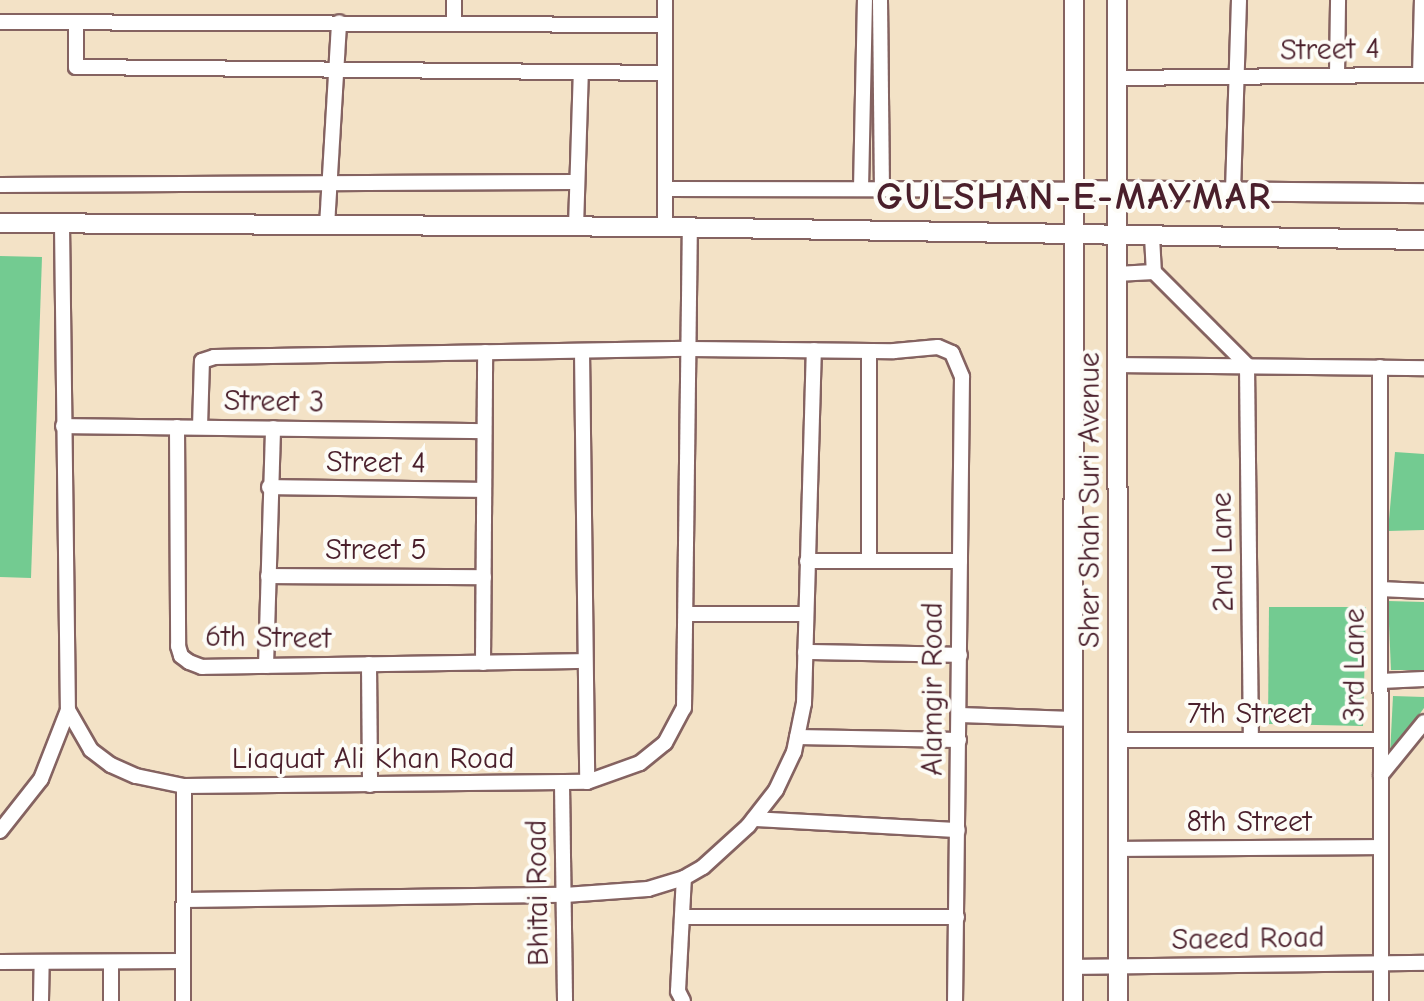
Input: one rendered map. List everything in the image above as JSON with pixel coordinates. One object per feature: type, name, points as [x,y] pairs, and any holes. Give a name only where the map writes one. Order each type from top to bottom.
[{"type":"street","points":[[454,0],[454,22]]},
{"type":"street","points":[[665,0],[665,227]]},
{"type":"street","points":[[861,189],[865,0]]},
{"type":"street","points":[[880,0],[882,189]]},
{"type":"street","name":"Sher Shah Suri Avenue","points":[[1073,1001],[1074,0]]},
{"type":"street","name":"Sher Shah Suri Avenue","points":[[1117,0],[1118,1001]]},
{"type":"street","points":[[1233,191],[1239,0]]},
{"type":"street","points":[[1337,75],[1338,0]]},
{"type":"street","points":[[1422,0],[1422,75]]},
{"type":"street","points":[[0,22],[665,25]]},
{"type":"street","points":[[76,22],[76,67],[665,73]]},
{"type":"street","points":[[327,226],[339,22]]},
{"type":"street","points":[[576,227],[581,72]]},
{"type":"street","name":"Street 4","points":[[1237,78],[1422,75]]},
{"type":"street","points":[[1117,78],[1237,78]]},
{"type":"street","points":[[0,185],[577,182]]},
{"type":"street","points":[[665,189],[1424,193]]},
{"type":"street","points":[[0,223],[665,227],[1424,240]]},
{"type":"street","name":"Liaquat Ali Khan Road","points":[[62,225],[68,710],[91,750],[111,765],[136,776],[184,786],[587,782],[640,763],[665,743],[684,708],[690,229]]},
{"type":"street","points":[[1152,236],[1154,272],[1247,365]]},
{"type":"street","points":[[1116,274],[1154,272]]},
{"type":"street","name":"Alamgir Road","points":[[869,351],[938,347],[952,353],[962,377],[955,1001]]},
{"type":"street","points":[[200,427],[202,361],[214,357],[688,349],[869,351],[869,561]]},
{"type":"street","points":[[184,900],[565,895],[648,889],[684,878],[703,867],[754,819],[776,790],[797,737],[804,703],[814,350]]},
{"type":"street","points":[[582,351],[587,782]]},
{"type":"street","points":[[483,663],[485,352]]},
{"type":"street","points":[[1119,365],[1424,368]]},
{"type":"street","name":"2nd Lane","points":[[1247,365],[1251,740]]},
{"type":"street","name":"3rd Lane","points":[[1380,367],[1381,963]]},
{"type":"street","name":"Street 3","points":[[63,426],[484,431]]},
{"type":"street","name":"6th Street","points":[[177,427],[178,646],[181,656],[202,667],[585,661]]},
{"type":"street","points":[[266,666],[273,428]]},
{"type":"street","name":"Street 4","points":[[269,487],[483,490]]},
{"type":"street","points":[[807,561],[960,561]]},
{"type":"street","name":"Street 5","points":[[268,576],[484,577]]},
{"type":"street","points":[[1380,589],[1424,591]]},
{"type":"street","points":[[687,614],[806,614]]},
{"type":"street","points":[[805,652],[960,655]]},
{"type":"street","points":[[369,664],[370,785]]},
{"type":"street","points":[[1381,681],[1424,679]]},
{"type":"street","points":[[0,831],[41,779],[68,710]]},
{"type":"street","points":[[960,715],[1073,719]]},
{"type":"street","points":[[1381,775],[1424,722]]},
{"type":"street","points":[[797,737],[959,740]]},
{"type":"street","name":"7th Street","points":[[1117,740],[1381,740]]},
{"type":"street","name":"Bhitai Road","points":[[562,784],[565,1001]]},
{"type":"street","points":[[183,1001],[184,786]]},
{"type":"street","points":[[754,819],[958,830]]},
{"type":"street","name":"8th Street","points":[[1117,849],[1381,847]]},
{"type":"street","points":[[683,1001],[678,991],[684,878]]},
{"type":"street","points":[[682,917],[957,917]]},
{"type":"street","points":[[0,962],[182,961]]},
{"type":"street","points":[[41,1001],[42,962]]},
{"type":"street","points":[[111,962],[111,1001]]},
{"type":"street","points":[[1381,963],[1381,1001]]},
{"type":"street","name":"Saeed Road","points":[[1073,967],[1424,963]]},
{"type":"green space","points":[[0,256],[42,257],[31,578],[0,577]]},
{"type":"green space","points":[[1395,452],[1424,454],[1424,530],[1388,531]]},
{"type":"green space","points":[[1388,601],[1424,602],[1424,670],[1391,670]]},
{"type":"green space","points":[[1269,607],[1366,607],[1363,726],[1268,724]]},
{"type":"green space","points":[[1393,696],[1424,697],[1424,708],[1390,755]]},
{"type":"district","name":"GULSHAN-E-MAYMAR","points":[[1074,198]]}]
